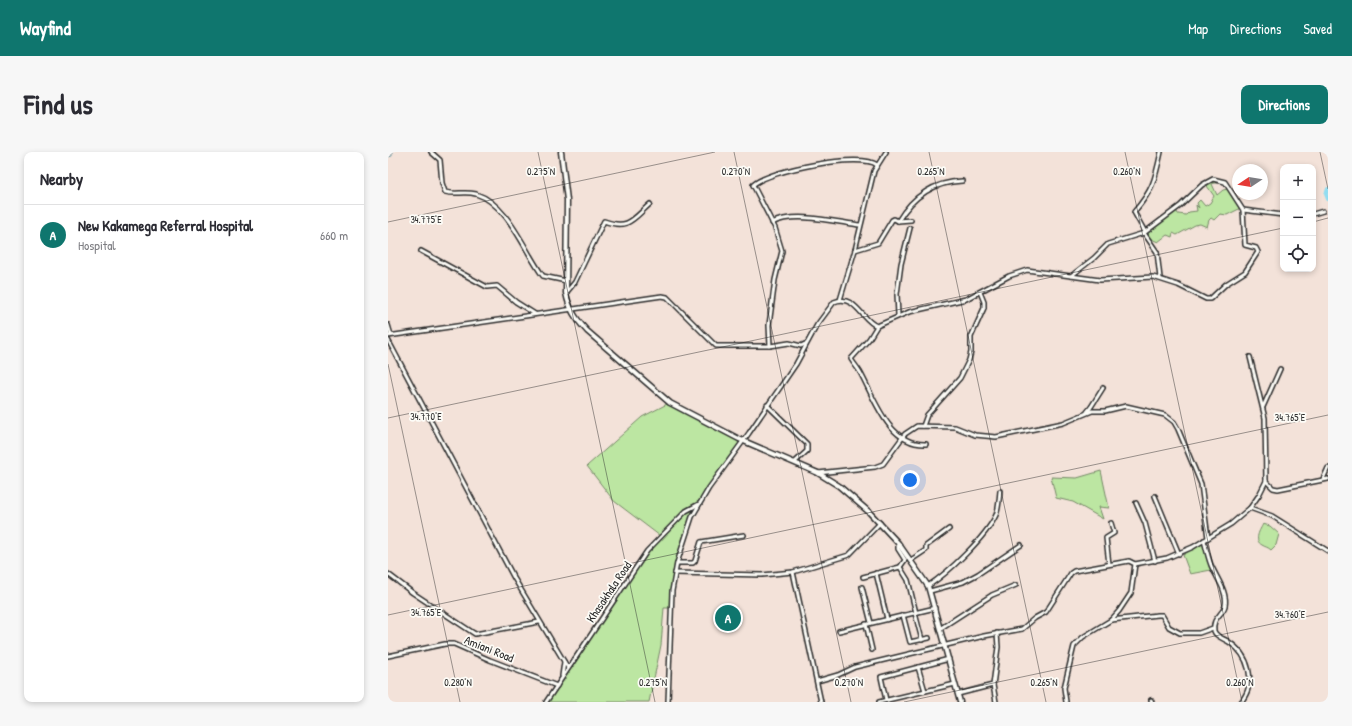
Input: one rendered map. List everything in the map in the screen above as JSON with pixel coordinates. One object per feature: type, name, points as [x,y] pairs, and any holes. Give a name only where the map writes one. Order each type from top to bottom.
[{"type":"main road","points":[[561,152],[568,200],[566,293],[571,310],[587,331],[677,408],[742,440],[818,473],[855,500],[880,523],[911,560],[928,586],[946,646],[960,702]]},
{"type":"street","points":[[431,152],[440,160],[442,183],[445,192],[474,193],[495,205],[504,214],[531,260],[543,276],[566,281]]},
{"type":"street","points":[[840,300],[855,250],[871,178],[877,165],[886,152]]},
{"type":"street","points":[[1160,278],[1157,252],[1134,212],[1149,194],[1161,152]]},
{"type":"street","points":[[770,346],[769,325],[775,280],[782,251],[779,238],[753,185],[759,179],[778,172],[817,162],[853,158],[872,160],[877,165]]},
{"type":"street","points":[[926,444],[915,444],[903,437],[881,414],[859,370],[851,359],[869,340],[877,326],[898,315],[944,302],[966,299],[1009,276],[1027,270],[1100,280],[1160,278],[1197,293],[1206,299],[1210,299],[1226,284],[1245,272],[1258,252],[1256,248],[1245,245],[1243,210],[1225,182],[1213,179],[1202,185],[1180,206],[1145,232],[1111,242],[1071,276]]},
{"type":"street","points":[[898,221],[916,199],[929,188],[942,183],[962,180]]},
{"type":"street","points":[[566,293],[575,282],[604,221],[619,225],[628,223],[650,204]]},
{"type":"street","points":[[1243,210],[1280,215]]},
{"type":"street","points":[[1316,213],[1323,211]]},
{"type":"street","points":[[772,223],[778,220],[796,217],[860,225]]},
{"type":"street","points":[[855,250],[878,244],[894,218],[898,221],[911,220]]},
{"type":"street","points":[[898,315],[897,294],[900,269],[910,228]]},
{"type":"street","points":[[421,251],[487,288],[497,286],[516,302],[535,314]]},
{"type":"street","points":[[923,426],[927,415],[960,378],[969,360],[971,352],[971,337],[984,308],[984,302],[980,292]]},
{"type":"street","points":[[388,325],[390,335],[664,296],[716,346],[770,346],[788,343],[801,346],[806,344]]},
{"type":"street","points":[[668,702],[670,618],[675,573],[686,533],[699,504],[742,440],[749,434],[767,405],[796,364],[825,313],[834,302],[840,300],[856,306],[872,323],[877,326]]},
{"type":"street","points":[[388,340],[514,578],[539,622],[568,668]]},
{"type":"street","points":[[817,681],[838,675],[855,667],[997,633],[1022,629],[1046,612],[1071,573],[1088,567],[1129,561],[1135,564],[1155,561],[1179,554],[1232,524],[1250,508],[1266,481],[1265,418],[1250,357]]},
{"type":"street","points":[[1263,407],[1280,369]]},
{"type":"street","points":[[1085,413],[1091,407],[1103,388]]},
{"type":"street","points":[[767,405],[807,444],[807,450],[795,462]]},
{"type":"street","points":[[818,473],[875,467],[883,464],[903,437],[914,428],[923,426],[956,427],[975,434],[996,437],[1063,423],[1085,413],[1126,406],[1159,413],[1174,422],[1191,456],[1201,484],[1208,538]]},
{"type":"street","points":[[1323,479],[1328,468]]},
{"type":"street","points":[[1266,481],[1273,488],[1278,489],[1328,479]]},
{"type":"street","points":[[928,586],[951,569],[989,527],[996,515],[1000,491]]},
{"type":"street","points":[[1155,496],[1179,554]]},
{"type":"street","points":[[1136,503],[1145,523],[1155,561]]},
{"type":"street","name":"Khasakhala Road","points":[[546,702],[648,551],[686,511],[699,504]]},
{"type":"street","points":[[1250,508],[1272,516],[1283,522],[1328,551]]},
{"type":"street","points":[[675,573],[762,575],[793,572],[849,555],[880,523]]},
{"type":"street","points":[[1109,564],[1106,538],[1114,533],[1111,523]]},
{"type":"street","points":[[911,560],[926,550],[926,546],[948,529]]},
{"type":"street","points":[[677,563],[693,563],[696,561],[701,542],[744,535]]},
{"type":"street","points":[[1204,540],[1212,566],[1222,588],[1225,601],[1225,606],[1217,616],[1213,628],[1215,634],[1236,648],[1248,664],[1249,685],[1241,702]]},
{"type":"street","points":[[864,577],[900,567],[905,560],[898,549],[898,543]]},
{"type":"street","points":[[930,591],[962,582],[978,574],[1021,545]]},
{"type":"street","points":[[1066,702],[1064,688],[1074,646],[1080,640],[1111,620],[1131,593],[1135,564]]},
{"type":"street","points":[[900,567],[908,580],[922,640]]},
{"type":"street","points":[[793,572],[821,702]]},
{"type":"street","points":[[876,573],[887,619]]},
{"type":"street","points":[[388,574],[475,634],[539,622]]},
{"type":"street","points":[[941,628],[992,594],[1016,585]]},
{"type":"street","points":[[862,587],[871,623]]},
{"type":"street","points":[[839,631],[935,608]]},
{"type":"street","points":[[903,615],[908,640],[911,642],[929,638]]},
{"type":"street","points":[[1111,620],[1158,615],[1162,616],[1172,630],[1180,633],[1199,633],[1213,628]]},
{"type":"street","points":[[866,624],[872,650]]},
{"type":"street","points":[[996,702],[993,685],[998,647],[997,633]]},
{"type":"street","name":"Amiani Road","points":[[388,656],[445,644],[454,644],[490,660],[557,686]]},
{"type":"street","points":[[886,700],[881,677],[949,659]]},
{"type":"street","points":[[562,678],[564,662]]},
{"type":"street","points":[[918,667],[925,691]]},
{"type":"street","points":[[879,702],[955,684]]},
{"type":"street","points":[[958,694],[993,685]]},
{"type":"green space","points":[[1215,180],[1222,183],[1212,184],[1217,195],[1223,190],[1228,189],[1232,194],[1232,200],[1238,201],[1239,209],[1227,215],[1220,214],[1214,220],[1211,218],[1207,227],[1200,224],[1195,225],[1177,235],[1173,233],[1172,237],[1167,235],[1158,242],[1149,238],[1148,232],[1176,210],[1178,214],[1186,215],[1189,212],[1197,211],[1196,205],[1199,208],[1197,203],[1200,200],[1205,206],[1210,203],[1214,196],[1207,186],[1210,182]]},
{"type":"green space","points":[[669,403],[742,440],[699,503],[676,565],[670,608],[664,608],[661,645],[649,702],[547,702],[634,570],[660,536],[614,501],[587,466],[642,417]]},
{"type":"green space","points":[[1101,471],[1109,508],[1099,507],[1103,519],[1073,502],[1056,498],[1051,477],[1077,478]]},
{"type":"green space","points":[[1263,524],[1270,526],[1279,534],[1276,545],[1271,550],[1259,543],[1258,540],[1258,535]]},
{"type":"green space","points":[[1203,543],[1211,570],[1190,574],[1183,555]]},
{"type":"waterway","points":[[388,157],[392,156],[392,152]]},
{"type":"waterway","points":[[1328,189],[1326,194],[1328,199]]},
{"type":"place","name":"New Kakamega Referral Hospital","points":[[728,618]]}]
